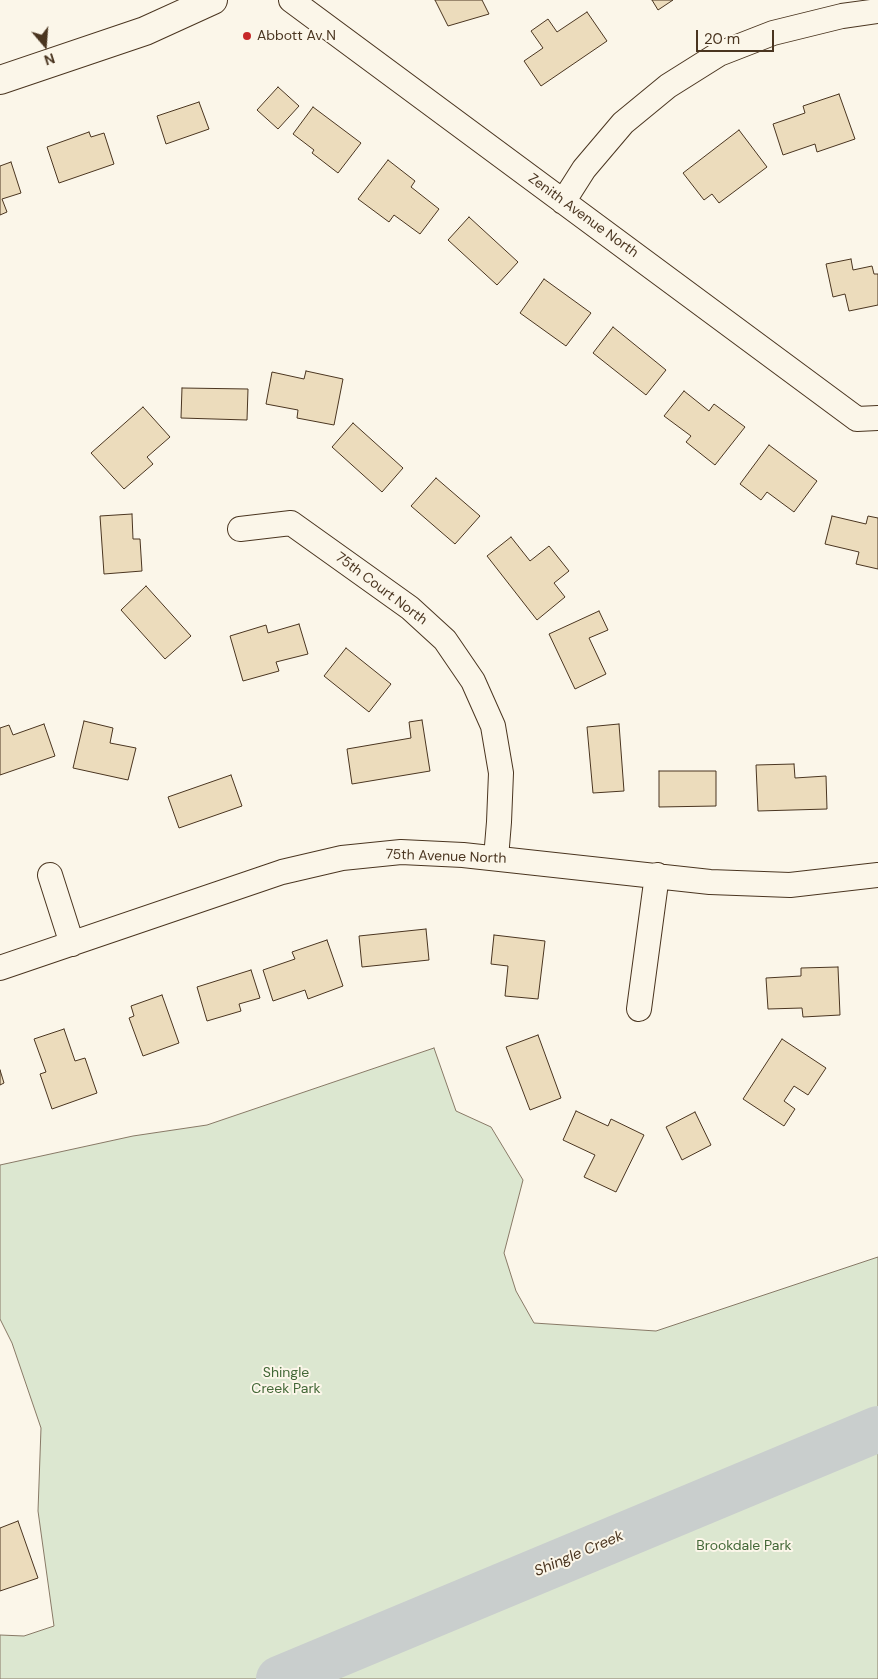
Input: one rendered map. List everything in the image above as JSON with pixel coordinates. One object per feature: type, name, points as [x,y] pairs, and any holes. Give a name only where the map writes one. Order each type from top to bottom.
[{"type":"street","points":[[0,80],[145,31],[213,0]]},
{"type":"street","name":"Zenith Avenue North","points":[[291,0],[857,419],[878,418]]},
{"type":"street","points":[[563,202],[584,169],[623,123],[668,86],[719,54],[773,33],[842,16],[878,11]]},
{"type":"street","name":"75th Court North","points":[[240,529],[291,523],[410,608],[445,640],[473,682],[493,726],[501,773],[496,858]]},
{"type":"street","name":"75th Avenue North","points":[[0,968],[282,872],[342,858],[401,852],[496,858],[710,882],[790,885],[878,875]]},
{"type":"street","points":[[50,874],[72,944]]},
{"type":"street","points":[[639,1009],[657,875]]},
{"type":"green space","name":"Shingle Creek Park","points":[[434,1048],[456,1111],[491,1127],[523,1180],[504,1253],[516,1291],[534,1323],[656,1331],[878,1257],[878,1679],[0,1679],[0,1635],[24,1636],[54,1626],[38,1511],[41,1428],[12,1343],[0,1319],[0,1165],[133,1136],[207,1125]]},
{"type":"building","points":[[435,0],[482,0],[489,14],[448,26]]},
{"type":"building","points":[[652,0],[673,0],[658,10]]},
{"type":"building","points":[[587,12],[607,41],[541,86],[524,61],[543,48],[531,31],[548,19],[557,32]]},
{"type":"building","points":[[278,87],[299,106],[278,129],[257,110]]},
{"type":"building","points":[[839,94],[855,139],[817,152],[815,144],[783,155],[773,124],[805,113],[803,106]]},
{"type":"building","points":[[199,102],[209,129],[166,144],[157,116]]},
{"type":"building","points":[[313,107],[361,143],[338,173],[312,153],[314,150],[293,134]]},
{"type":"building","points":[[739,130],[767,167],[719,203],[712,194],[704,200],[683,173]]},
{"type":"building","points":[[89,132],[91,137],[104,133],[114,164],[59,183],[47,147]]},
{"type":"building","points":[[388,160],[415,181],[411,187],[439,209],[420,234],[394,215],[389,222],[358,199]]},
{"type":"building","points":[[11,162],[21,193],[2,199],[7,212],[0,215],[0,166]]},
{"type":"building","points":[[469,217],[518,262],[497,285],[448,240]]},
{"type":"building","points":[[851,259],[853,270],[872,266],[874,274],[878,274],[878,305],[849,311],[845,294],[833,297],[826,264]]},
{"type":"building","points":[[544,279],[591,313],[566,346],[520,313]]},
{"type":"building","points":[[613,327],[666,370],[646,395],[593,353]]},
{"type":"building","points":[[306,371],[343,379],[334,425],[297,418],[298,410],[266,404],[272,372],[304,379]]},
{"type":"building","points":[[182,388],[248,389],[247,420],[181,418]]},
{"type":"building","points":[[684,391],[709,411],[714,404],[745,427],[715,465],[686,442],[691,436],[664,416]]},
{"type":"building","points":[[143,407],[170,437],[147,457],[153,464],[124,489],[91,453]]},
{"type":"building","points":[[353,423],[403,468],[382,492],[332,447]]},
{"type":"building","points":[[769,445],[817,481],[794,512],[767,492],[761,500],[740,484]]},
{"type":"building","points":[[436,478],[480,516],[455,544],[411,506]]},
{"type":"building","points":[[132,514],[133,539],[140,539],[142,571],[104,574],[100,516]]},
{"type":"building","points":[[832,516],[866,524],[868,516],[878,518],[878,569],[856,564],[859,552],[825,544]]},
{"type":"building","points":[[511,537],[530,561],[549,546],[569,571],[554,583],[565,597],[537,620],[487,556]]},
{"type":"building","points":[[146,586],[191,636],[165,659],[121,610]]},
{"type":"building","points":[[599,611],[608,630],[589,638],[606,674],[575,689],[549,634]]},
{"type":"building","points":[[299,624],[308,654],[276,662],[279,671],[243,681],[230,636],[266,625],[268,633]]},
{"type":"building","points":[[346,648],[391,684],[369,712],[324,676]]},
{"type":"building","points":[[422,720],[430,771],[352,784],[347,749],[411,738],[409,722]]},
{"type":"building","points":[[84,721],[113,728],[110,743],[136,748],[128,780],[73,768]]},
{"type":"building","points":[[44,724],[55,756],[0,775],[0,728],[9,725],[13,735]]},
{"type":"building","points":[[619,724],[624,791],[593,793],[587,727]]},
{"type":"building","points":[[794,764],[795,778],[826,776],[827,809],[758,811],[756,765]]},
{"type":"building","points":[[659,771],[716,771],[716,806],[659,807]]},
{"type":"building","points":[[231,775],[242,806],[179,828],[168,797]]},
{"type":"building","points":[[426,929],[429,960],[362,967],[359,936]]},
{"type":"building","points":[[494,935],[545,941],[538,999],[505,996],[508,966],[491,964]]},
{"type":"building","points":[[327,940],[343,986],[308,999],[305,990],[273,1001],[263,970],[295,959],[292,952]]},
{"type":"building","points":[[838,967],[840,1015],[803,1017],[802,1008],[768,1009],[766,978],[801,976],[801,968]]},
{"type":"building","points":[[251,970],[260,998],[239,1004],[241,1011],[207,1021],[197,987]]},
{"type":"building","points":[[162,995],[179,1043],[143,1056],[129,1018],[134,1016],[131,1006]]},
{"type":"building","points":[[64,1029],[75,1061],[85,1058],[97,1093],[52,1109],[40,1074],[46,1072],[34,1039]]},
{"type":"building","points":[[538,1035],[561,1098],[530,1110],[506,1047]]},
{"type":"building","points":[[782,1039],[826,1068],[808,1095],[794,1086],[784,1101],[795,1109],[784,1126],[743,1099]]},
{"type":"building","points":[[0,1070],[4,1083],[0,1085]]},
{"type":"building","points":[[576,1111],[608,1126],[611,1119],[644,1135],[616,1192],[584,1177],[595,1155],[563,1140]]},
{"type":"building","points":[[695,1112],[711,1145],[682,1160],[666,1127]]},
{"type":"building","points":[[18,1521],[38,1578],[0,1591],[0,1528]]},
{"type":"waterway","name":"Shingle Creek","points":[[279,1679],[878,1429]]},
{"type":"place","name":"Abbott Av N","points":[[247,36]]},
{"type":"park label","name":"Brookdale Park","points":[[744,1546]]}]
